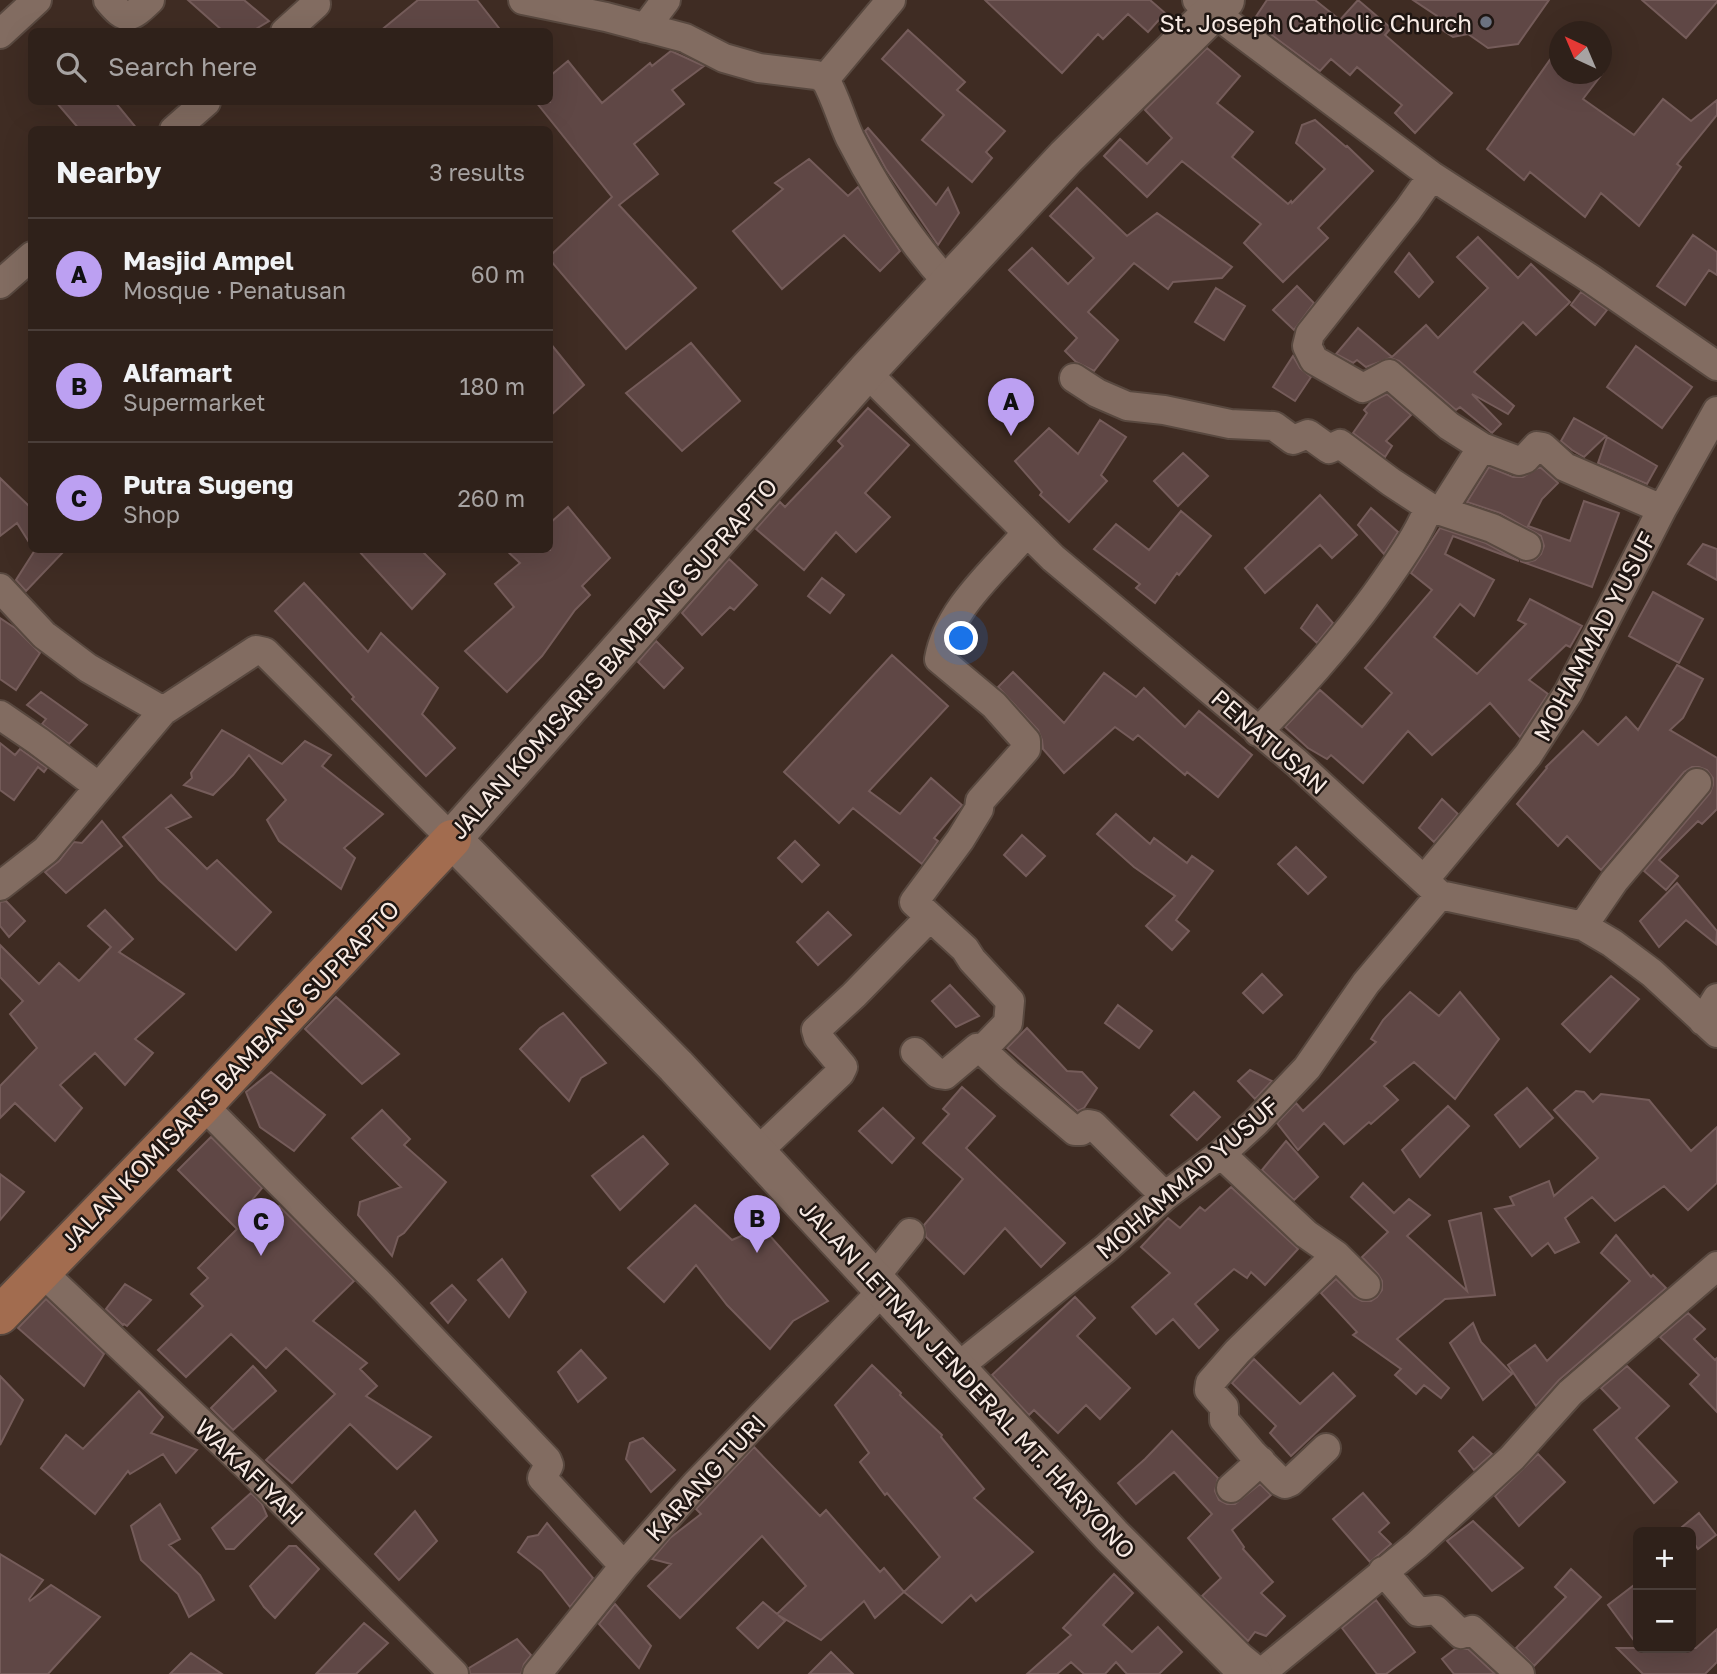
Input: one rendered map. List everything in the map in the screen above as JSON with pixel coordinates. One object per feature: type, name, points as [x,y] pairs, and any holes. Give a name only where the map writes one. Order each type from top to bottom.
[{"type":"main road","name":"JALAN KOMISARIS BAMBANG SUPRAPTO","points":[[0,1315],[203,1105],[452,839],[866,372],[1212,4]]},
{"type":"main road","name":"JALAN LETNAN JENDERAL MT. HARYONO","points":[[452,839],[676,1066],[1112,1536],[1244,1671]]},
{"type":"street","points":[[108,0],[127,17],[135,14],[150,0]]},
{"type":"street","points":[[523,0],[606,17],[685,38],[724,58],[759,68],[816,75],[825,79],[852,142],[898,220],[922,254],[949,284]]},
{"type":"street","points":[[645,28],[666,0]]},
{"type":"street","points":[[825,79],[891,0]]},
{"type":"street","points":[[0,34],[30,2]]},
{"type":"street","points":[[289,28],[316,4]]},
{"type":"street","points":[[1212,4],[1432,176],[1591,279],[1717,366]]},
{"type":"street","points":[[179,126],[203,105]]},
{"type":"street","points":[[1432,176],[1310,334],[1307,346],[1314,360],[1363,388],[1389,373],[1449,426],[1482,447],[1519,461],[1525,459],[1534,447],[1540,446],[1565,467],[1662,509]]},
{"type":"street","points":[[0,284],[28,260]]},
{"type":"street","name":"PENATUSAN","points":[[866,372],[1054,558],[1297,763],[1432,888]]},
{"type":"street","points":[[1074,378],[1097,393],[1127,406],[1164,410],[1230,424],[1274,426],[1293,440],[1308,434],[1329,449],[1340,444],[1391,482],[1435,508],[1492,528],[1527,546]]},
{"type":"street","name":"MOHAMMAD YUSUF","points":[[958,1367],[1105,1249],[1165,1196],[1221,1154],[1256,1122],[1307,1068],[1562,704],[1662,509],[1717,411]]},
{"type":"street","points":[[1258,732],[1333,650],[1482,447]]},
{"type":"street","points":[[982,1050],[1008,1023],[1010,1001],[965,949],[914,904],[915,897],[960,840],[981,801],[1026,749],[1026,741],[994,705],[940,661],[939,657],[964,605],[1027,532]]},
{"type":"street","points":[[0,588],[44,635],[88,668],[163,711]]},
{"type":"street","points":[[0,886],[46,850],[163,711],[257,650],[261,650],[452,839]]},
{"type":"street","points":[[0,715],[99,787]]},
{"type":"street","points":[[1583,926],[1614,881],[1697,783]]},
{"type":"street","points":[[1432,888],[1583,926],[1612,943],[1712,1017]]},
{"type":"street","points":[[756,1153],[840,1073],[843,1067],[818,1037],[816,1030],[929,918]]},
{"type":"street","points":[[915,1052],[938,1074],[945,1074],[971,1051],[977,1048],[982,1050],[1075,1131],[1081,1131],[1088,1124],[1093,1125],[1165,1196]]},
{"type":"street","points":[[203,1105],[383,1287],[547,1460],[550,1465],[542,1478],[624,1566]]},
{"type":"street","points":[[1221,1154],[1306,1234],[1336,1255],[1366,1285]]},
{"type":"street","name":"KARANG TURI","points":[[537,1674],[624,1566],[878,1284],[910,1233]]},
{"type":"street","points":[[1326,1448],[1307,1468],[1285,1484],[1224,1420],[1224,1407],[1209,1390],[1210,1383],[1237,1352],[1336,1255]]},
{"type":"street","points":[[1244,1671],[1417,1545],[1512,1458],[1570,1393],[1717,1266]]},
{"type":"street","name":"WAKAFIYAH","points":[[42,1272],[251,1471],[454,1674]]},
{"type":"street","points":[[1231,1488],[1261,1461]]},
{"type":"street","points":[[1383,1571],[1418,1612],[1436,1610],[1461,1634],[1472,1630],[1520,1674]]},
{"type":"building","points":[[188,0],[244,0],[269,21],[258,28],[220,28]]},
{"type":"building","points":[[418,0],[477,0],[499,28],[384,28]]},
{"type":"building","points":[[985,0],[1150,0],[1165,13],[1148,32],[1128,14],[1103,39],[1098,34],[1062,73]]},
{"type":"building","points":[[1267,0],[1315,0],[1340,20],[1358,0],[1391,28],[1385,35],[1452,93],[1415,133],[1395,113],[1402,105],[1357,67],[1350,75],[1331,59],[1320,71],[1253,21]]},
{"type":"building","name":"St. Joseph Catholic Church","points":[[1413,0],[1549,0],[1518,44],[1488,48],[1468,34],[1453,37],[1441,29],[1437,16]]},
{"type":"building","points":[[1642,0],[1717,0],[1717,2],[1686,38]]},
{"type":"building","points":[[908,30],[965,82],[957,90],[1005,131],[986,152],[992,158],[972,182],[922,140],[944,115],[882,59]]},
{"type":"building","points":[[1207,48],[1240,76],[1217,103],[1253,132],[1232,157],[1288,204],[1325,169],[1296,143],[1302,125],[1315,120],[1373,171],[1318,228],[1328,238],[1283,282],[1244,243],[1261,224],[1182,161],[1147,197],[1104,156],[1120,139],[1147,164],[1172,138],[1145,110]]},
{"type":"building","points":[[671,51],[704,66],[672,90],[684,104],[634,144],[658,174],[619,205],[696,288],[626,349],[553,264],[553,253],[612,197],[538,105],[553,105],[553,74],[568,61],[602,103],[650,63],[652,66]]},
{"type":"building","points":[[1549,61],[1549,84],[1594,84],[1583,99],[1634,135],[1663,99],[1691,121],[1717,100],[1717,115],[1677,164],[1681,167],[1639,226],[1601,193],[1585,217],[1530,172],[1524,180],[1487,149]]},
{"type":"building","points":[[59,105],[117,105],[135,126],[77,126]]},
{"type":"building","points":[[868,128],[936,205],[948,188],[959,213],[938,245],[886,169],[865,131]]},
{"type":"building","points":[[809,159],[848,196],[858,187],[900,251],[880,271],[844,235],[782,289],[733,231],[783,189],[775,183]]},
{"type":"building","points":[[1077,188],[1127,236],[1157,213],[1232,267],[1222,278],[1173,282],[1168,289],[1134,263],[1088,312],[1118,340],[1094,371],[1076,362],[1065,351],[1077,338],[1009,270],[1032,248],[1068,284],[1094,258],[1050,216]]},
{"type":"building","points":[[1693,235],[1717,252],[1717,275],[1709,270],[1685,305],[1657,286]]},
{"type":"building","points":[[1478,237],[1518,278],[1531,264],[1570,302],[1536,335],[1523,322],[1474,372],[1514,406],[1508,414],[1472,394],[1501,424],[1492,433],[1460,407],[1456,410],[1399,361],[1390,358],[1366,367],[1357,360],[1353,363],[1336,354],[1358,328],[1392,357],[1426,325],[1438,338],[1488,288],[1457,257]]},
{"type":"building","points":[[1409,253],[1433,282],[1419,297],[1395,272]]},
{"type":"building","points":[[1297,286],[1314,303],[1294,330],[1273,310]]},
{"type":"building","points":[[1216,288],[1245,306],[1224,340],[1195,322]]},
{"type":"building","points":[[1581,292],[1607,310],[1595,325],[1571,305]]},
{"type":"building","points":[[691,343],[740,401],[682,451],[626,393]]},
{"type":"building","points":[[1636,346],[1692,387],[1662,428],[1607,387]]},
{"type":"building","points":[[553,347],[584,385],[553,413]]},
{"type":"building","points":[[1293,356],[1300,368],[1311,377],[1295,401],[1273,387]]},
{"type":"building","points":[[1387,394],[1411,415],[1386,441],[1392,446],[1385,457],[1353,433],[1367,413],[1364,410],[1371,402]]},
{"type":"building","points":[[868,408],[909,445],[865,493],[890,517],[856,552],[836,532],[804,570],[756,529],[780,502],[785,507],[843,446],[838,441]]},
{"type":"building","points":[[1574,418],[1606,436],[1584,457],[1561,441]]},
{"type":"building","points":[[1100,420],[1126,437],[1101,475],[1107,481],[1069,522],[1040,495],[1042,492],[1015,461],[1049,428],[1078,454]]},
{"type":"building","points":[[1607,437],[1657,466],[1647,484],[1598,463]]},
{"type":"building","points":[[1183,453],[1208,476],[1178,506],[1154,481]]},
{"type":"building","points":[[1489,467],[1513,477],[1523,477],[1540,467],[1556,481],[1558,483],[1542,499],[1528,526],[1570,541],[1584,501],[1619,513],[1592,587],[1520,561],[1535,560],[1541,554],[1544,546],[1541,536],[1500,513],[1467,502]]},
{"type":"building","points":[[0,478],[28,505],[28,541],[17,523],[0,536]]},
{"type":"building","points":[[1320,495],[1357,535],[1332,558],[1320,545],[1265,593],[1245,568]]},
{"type":"building","points":[[568,507],[610,558],[582,586],[590,595],[575,610],[542,656],[507,692],[465,651],[514,607],[495,584],[520,563],[509,553],[553,553],[553,520]]},
{"type":"building","points":[[1371,508],[1398,532],[1384,554],[1358,525]]},
{"type":"building","points":[[1181,511],[1211,536],[1179,575],[1177,573],[1155,603],[1136,588],[1140,584],[1094,549],[1116,524],[1149,550]]},
{"type":"building","points":[[1440,528],[1486,543],[1519,561],[1453,536],[1445,554],[1494,580],[1474,616],[1460,604],[1434,637],[1477,674],[1526,624],[1518,620],[1530,599],[1582,626],[1570,647],[1566,645],[1529,680],[1548,694],[1520,737],[1490,703],[1432,755],[1408,731],[1363,783],[1331,755],[1327,759],[1308,748],[1285,727],[1320,690],[1362,727],[1392,693],[1365,668],[1432,590],[1411,573]]},
{"type":"building","points":[[1703,544],[1717,549],[1717,580],[1688,564]]},
{"type":"building","points":[[33,553],[62,553],[26,591],[16,580]]},
{"type":"building","points":[[361,553],[424,553],[445,574],[412,609]]},
{"type":"building","points":[[729,559],[757,585],[734,610],[730,607],[702,635],[682,613]]},
{"type":"building","points":[[822,578],[844,595],[830,613],[808,596]]},
{"type":"building","points":[[304,583],[368,652],[381,633],[438,688],[422,714],[455,748],[426,776],[352,699],[354,697],[275,611]]},
{"type":"building","points":[[1653,592],[1703,619],[1679,663],[1629,636]]},
{"type":"building","points":[[1317,605],[1333,623],[1317,643],[1301,628]]},
{"type":"building","points":[[0,618],[15,628],[40,653],[16,690],[0,679]]},
{"type":"building","points":[[656,641],[683,668],[664,688],[638,662]]},
{"type":"building","points":[[892,655],[948,706],[869,791],[900,814],[931,778],[962,805],[934,838],[938,841],[922,864],[853,808],[839,823],[784,772]]},
{"type":"building","points":[[1677,665],[1703,679],[1683,718],[1670,730],[1717,758],[1717,809],[1702,824],[1698,821],[1659,860],[1678,876],[1666,890],[1644,871],[1710,793],[1713,778],[1707,770],[1692,767],[1684,772],[1601,870],[1567,836],[1558,846],[1517,804],[1546,767],[1583,731],[1598,745],[1626,717],[1638,730]]},
{"type":"building","points":[[1013,672],[1064,723],[1104,673],[1136,697],[1144,688],[1185,727],[1199,711],[1252,755],[1218,797],[1187,772],[1185,775],[1138,735],[1133,740],[1115,727],[1064,773],[1043,749],[1038,730],[998,687]]},
{"type":"building","points":[[41,692],[87,725],[69,744],[42,724],[46,719],[27,705]]},
{"type":"building","points":[[222,730],[282,764],[305,741],[331,755],[322,766],[383,814],[344,848],[355,858],[341,889],[279,841],[267,820],[286,800],[249,755],[213,795],[184,785],[192,778],[191,773]]},
{"type":"building","points":[[0,743],[15,755],[20,749],[47,768],[44,772],[38,767],[14,800],[0,790]]},
{"type":"building","points":[[171,795],[191,817],[166,828],[207,869],[217,860],[271,912],[236,950],[159,880],[123,837]]},
{"type":"building","points":[[1442,799],[1458,814],[1434,842],[1419,828]]},
{"type":"building","points":[[1116,814],[1150,844],[1154,838],[1187,863],[1192,856],[1213,871],[1176,920],[1189,931],[1172,950],[1146,926],[1175,896],[1134,867],[1097,834]]},
{"type":"building","points":[[102,821],[122,846],[66,893],[45,872],[59,861],[74,842],[82,843]]},
{"type":"building","points":[[1022,835],[1045,856],[1026,876],[1004,855]]},
{"type":"building","points":[[795,841],[819,865],[802,882],[778,858]]},
{"type":"building","points":[[1296,847],[1326,877],[1308,894],[1278,864]]},
{"type":"building","points":[[1677,883],[1717,931],[1716,944],[1686,920],[1659,947],[1640,921]]},
{"type":"building","points":[[6,901],[25,921],[9,937],[0,926],[0,902]]},
{"type":"building","points":[[105,910],[133,939],[119,952],[184,994],[135,1039],[153,1053],[125,1085],[95,1053],[60,1085],[82,1108],[55,1141],[15,1103],[0,1118],[0,1086],[37,1048],[10,1014],[23,1001],[0,977],[0,945],[39,984],[59,963],[79,981],[111,947],[88,926]]},
{"type":"building","points":[[828,912],[851,935],[818,965],[797,942]]},
{"type":"building","points":[[1262,974],[1282,995],[1263,1013],[1243,993]]},
{"type":"building","points":[[1611,976],[1639,999],[1590,1052],[1562,1024]]},
{"type":"building","points":[[950,985],[979,1016],[956,1027],[932,1001]]},
{"type":"building","points":[[1410,992],[1439,1016],[1460,992],[1499,1039],[1455,1099],[1414,1062],[1384,1086],[1398,1100],[1371,1124],[1369,1122],[1344,1144],[1324,1123],[1298,1150],[1277,1123],[1296,1103],[1303,1111],[1376,1042],[1371,1039],[1383,1020]]},
{"type":"building","points":[[336,997],[399,1054],[362,1084],[305,1029]]},
{"type":"building","points":[[1118,1005],[1152,1031],[1139,1048],[1105,1023]]},
{"type":"building","points":[[563,1013],[606,1063],[581,1078],[569,1101],[520,1049],[540,1028]]},
{"type":"building","points":[[1027,1028],[1067,1071],[1082,1072],[1097,1088],[1084,1108],[1078,1111],[1007,1048]]},
{"type":"building","points":[[1250,1070],[1272,1081],[1255,1099],[1238,1081]]},
{"type":"building","points":[[271,1072],[325,1115],[294,1151],[260,1127],[246,1092]]},
{"type":"building","points":[[962,1087],[995,1116],[966,1148],[1065,1243],[1041,1267],[1005,1228],[964,1274],[926,1237],[924,1225],[963,1179],[923,1143],[949,1114],[943,1109]]},
{"type":"building","points":[[1527,1088],[1553,1118],[1520,1147],[1495,1115]]},
{"type":"building","points":[[1576,1091],[1584,1092],[1593,1102],[1601,1094],[1649,1100],[1691,1151],[1717,1127],[1717,1183],[1688,1210],[1664,1186],[1615,1221],[1592,1197],[1565,1218],[1579,1242],[1555,1253],[1548,1243],[1532,1256],[1495,1209],[1514,1205],[1510,1197],[1549,1181],[1554,1196],[1598,1158],[1554,1110]]},
{"type":"building","points":[[1194,1092],[1220,1117],[1197,1140],[1171,1115]]},
{"type":"building","points":[[1448,1106],[1469,1126],[1420,1177],[1402,1150]]},
{"type":"building","points":[[883,1108],[914,1138],[892,1163],[859,1131]]},
{"type":"building","points":[[382,1110],[410,1139],[404,1145],[446,1182],[398,1237],[392,1256],[358,1215],[360,1202],[401,1187],[352,1138]]},
{"type":"building","points":[[643,1136],[668,1164],[620,1210],[592,1176]]},
{"type":"building","points":[[211,1137],[262,1188],[248,1205],[264,1220],[279,1206],[354,1281],[313,1321],[367,1363],[360,1369],[377,1386],[366,1396],[431,1437],[397,1469],[350,1424],[292,1483],[266,1460],[335,1394],[286,1348],[266,1368],[231,1334],[186,1377],[158,1350],[203,1306],[191,1294],[208,1278],[198,1268],[237,1229],[178,1170]]},
{"type":"building","points":[[1286,1141],[1318,1177],[1294,1200],[1262,1170]]},
{"type":"building","points":[[0,1174],[24,1192],[0,1220]]},
{"type":"building","points":[[1363,1183],[1394,1213],[1409,1199],[1430,1215],[1407,1236],[1467,1291],[1449,1221],[1481,1213],[1495,1295],[1445,1299],[1397,1339],[1449,1388],[1441,1398],[1424,1385],[1416,1394],[1395,1375],[1401,1369],[1353,1335],[1357,1332],[1321,1293],[1336,1279],[1354,1297],[1362,1301],[1371,1301],[1382,1290],[1382,1281],[1378,1274],[1362,1257],[1388,1232],[1351,1197]]},
{"type":"building","points":[[1231,1187],[1298,1249],[1265,1285],[1251,1272],[1247,1278],[1234,1269],[1195,1304],[1218,1330],[1199,1348],[1173,1319],[1156,1334],[1132,1307],[1170,1273],[1141,1247],[1168,1218],[1180,1228],[1200,1207],[1205,1211]]},
{"type":"building","points":[[695,1205],[732,1240],[762,1227],[828,1301],[793,1321],[770,1349],[727,1305],[696,1265],[664,1302],[628,1268]]},
{"type":"building","points":[[1616,1235],[1651,1277],[1653,1275],[1666,1288],[1559,1380],[1536,1406],[1508,1365],[1535,1345],[1547,1361],[1630,1281],[1601,1253]]},
{"type":"building","points":[[502,1259],[526,1292],[509,1317],[478,1280]]},
{"type":"building","points":[[125,1284],[151,1300],[127,1326],[106,1309]]},
{"type":"building","points":[[452,1285],[466,1300],[448,1323],[431,1303]]},
{"type":"building","points":[[1075,1297],[1095,1318],[1077,1336],[1130,1388],[1100,1419],[1086,1405],[1058,1433],[1034,1410],[1029,1415],[992,1375]]},
{"type":"building","points":[[46,1299],[104,1354],[84,1386],[18,1328]]},
{"type":"building","points":[[1688,1313],[1705,1329],[1694,1339],[1715,1360],[1717,1358],[1717,1412],[1690,1384],[1699,1375],[1660,1337]]},
{"type":"building","points":[[1473,1323],[1481,1342],[1512,1374],[1483,1400],[1450,1343]]},
{"type":"building","points":[[581,1350],[606,1378],[578,1402],[558,1372]]},
{"type":"building","points":[[1254,1359],[1300,1404],[1333,1373],[1355,1396],[1291,1456],[1270,1433],[1276,1426],[1232,1383]]},
{"type":"building","points":[[872,1365],[942,1435],[984,1489],[974,1498],[1033,1552],[976,1601],[971,1595],[942,1623],[904,1592],[940,1557],[887,1493],[885,1495],[860,1462],[869,1453],[835,1405]]},
{"type":"building","points":[[253,1366],[276,1391],[233,1430],[211,1408]]},
{"type":"building","points":[[1627,1366],[1669,1406],[1636,1438],[1677,1482],[1654,1503],[1594,1430],[1620,1408],[1601,1388]]},
{"type":"building","points":[[0,1376],[23,1400],[0,1445]]},
{"type":"building","points":[[139,1391],[163,1417],[151,1433],[197,1450],[176,1473],[163,1454],[130,1474],[128,1471],[95,1514],[41,1468],[66,1435],[83,1449]]},
{"type":"building","points":[[1172,1431],[1218,1478],[1215,1491],[1219,1500],[1235,1504],[1260,1484],[1271,1495],[1232,1530],[1243,1549],[1273,1582],[1261,1593],[1285,1616],[1266,1636],[1255,1632],[1248,1641],[1202,1596],[1221,1578],[1188,1538],[1212,1514],[1174,1472],[1136,1504],[1118,1483]]},
{"type":"building","points":[[1473,1437],[1492,1454],[1474,1470],[1459,1451]]},
{"type":"building","points":[[643,1438],[675,1470],[651,1492],[626,1459],[630,1443]]},
{"type":"building","points":[[754,1447],[820,1516],[826,1510],[880,1572],[884,1568],[904,1592],[875,1618],[864,1601],[821,1640],[778,1615],[785,1621],[758,1648],[737,1628],[763,1602],[777,1614],[806,1586],[762,1536],[680,1618],[648,1586],[671,1564],[652,1559],[670,1538],[701,1514],[696,1509]]},
{"type":"building","points":[[1538,1454],[1565,1482],[1519,1526],[1495,1496]]},
{"type":"building","points":[[251,1493],[262,1504],[267,1516],[234,1549],[226,1549],[212,1528]]},
{"type":"building","points":[[1363,1493],[1389,1523],[1379,1532],[1391,1544],[1370,1562],[1333,1519]]},
{"type":"building","points":[[160,1504],[180,1539],[169,1545],[200,1575],[214,1600],[189,1617],[178,1594],[141,1560],[131,1526]]},
{"type":"building","points":[[415,1511],[437,1541],[399,1580],[375,1554]]},
{"type":"building","points":[[1699,1513],[1716,1535],[1698,1549],[1696,1527],[1682,1527]]},
{"type":"building","points":[[1473,1521],[1523,1568],[1492,1591],[1447,1541]]},
{"type":"building","points":[[547,1523],[593,1578],[570,1607],[542,1571],[518,1552],[528,1537],[538,1535]]},
{"type":"building","points":[[289,1546],[296,1546],[319,1569],[275,1618],[250,1586]]},
{"type":"building","points":[[0,1554],[43,1580],[30,1601],[51,1585],[100,1617],[48,1674],[0,1674]]},
{"type":"building","points":[[1571,1569],[1601,1597],[1534,1666],[1516,1648],[1566,1597],[1555,1587]]},
{"type":"building","points":[[1114,1574],[1133,1593],[1103,1625],[1132,1652],[1158,1627],[1182,1652],[1159,1674],[1127,1674],[1116,1662],[1105,1674],[1084,1674],[1071,1662],[1057,1674],[1027,1674],[1071,1635],[1063,1628]]},
{"type":"building","points":[[1633,1586],[1633,1639],[1608,1605]]},
{"type":"building","points":[[1376,1600],[1415,1652],[1386,1674],[1377,1674],[1342,1628]]},
{"type":"building","points":[[615,1604],[651,1646],[639,1668],[599,1624]]},
{"type":"building","points":[[364,1623],[388,1643],[356,1674],[316,1674]]},
{"type":"building","points":[[1717,1629],[1717,1662],[1705,1674],[1643,1674],[1617,1648],[1633,1648],[1633,1653],[1696,1653],[1696,1648]]},
{"type":"building","points":[[517,1639],[531,1655],[521,1674],[470,1674],[469,1668]]},
{"type":"building","points":[[1455,1649],[1468,1649],[1495,1674],[1454,1674],[1442,1659]]},
{"type":"building","points":[[831,1652],[853,1674],[809,1674]]},
{"type":"building","points":[[191,1653],[222,1674],[170,1674]]},
{"type":"place","name":"St. Joseph Catholic Church","points":[[1486,22]]},
{"type":"place","name":"Masjid Ampel","points":[[1011,436]]},
{"type":"place","name":"Alfamart","points":[[757,1253]]},
{"type":"place","name":"Putra Sugeng","points":[[261,1256]]}]
